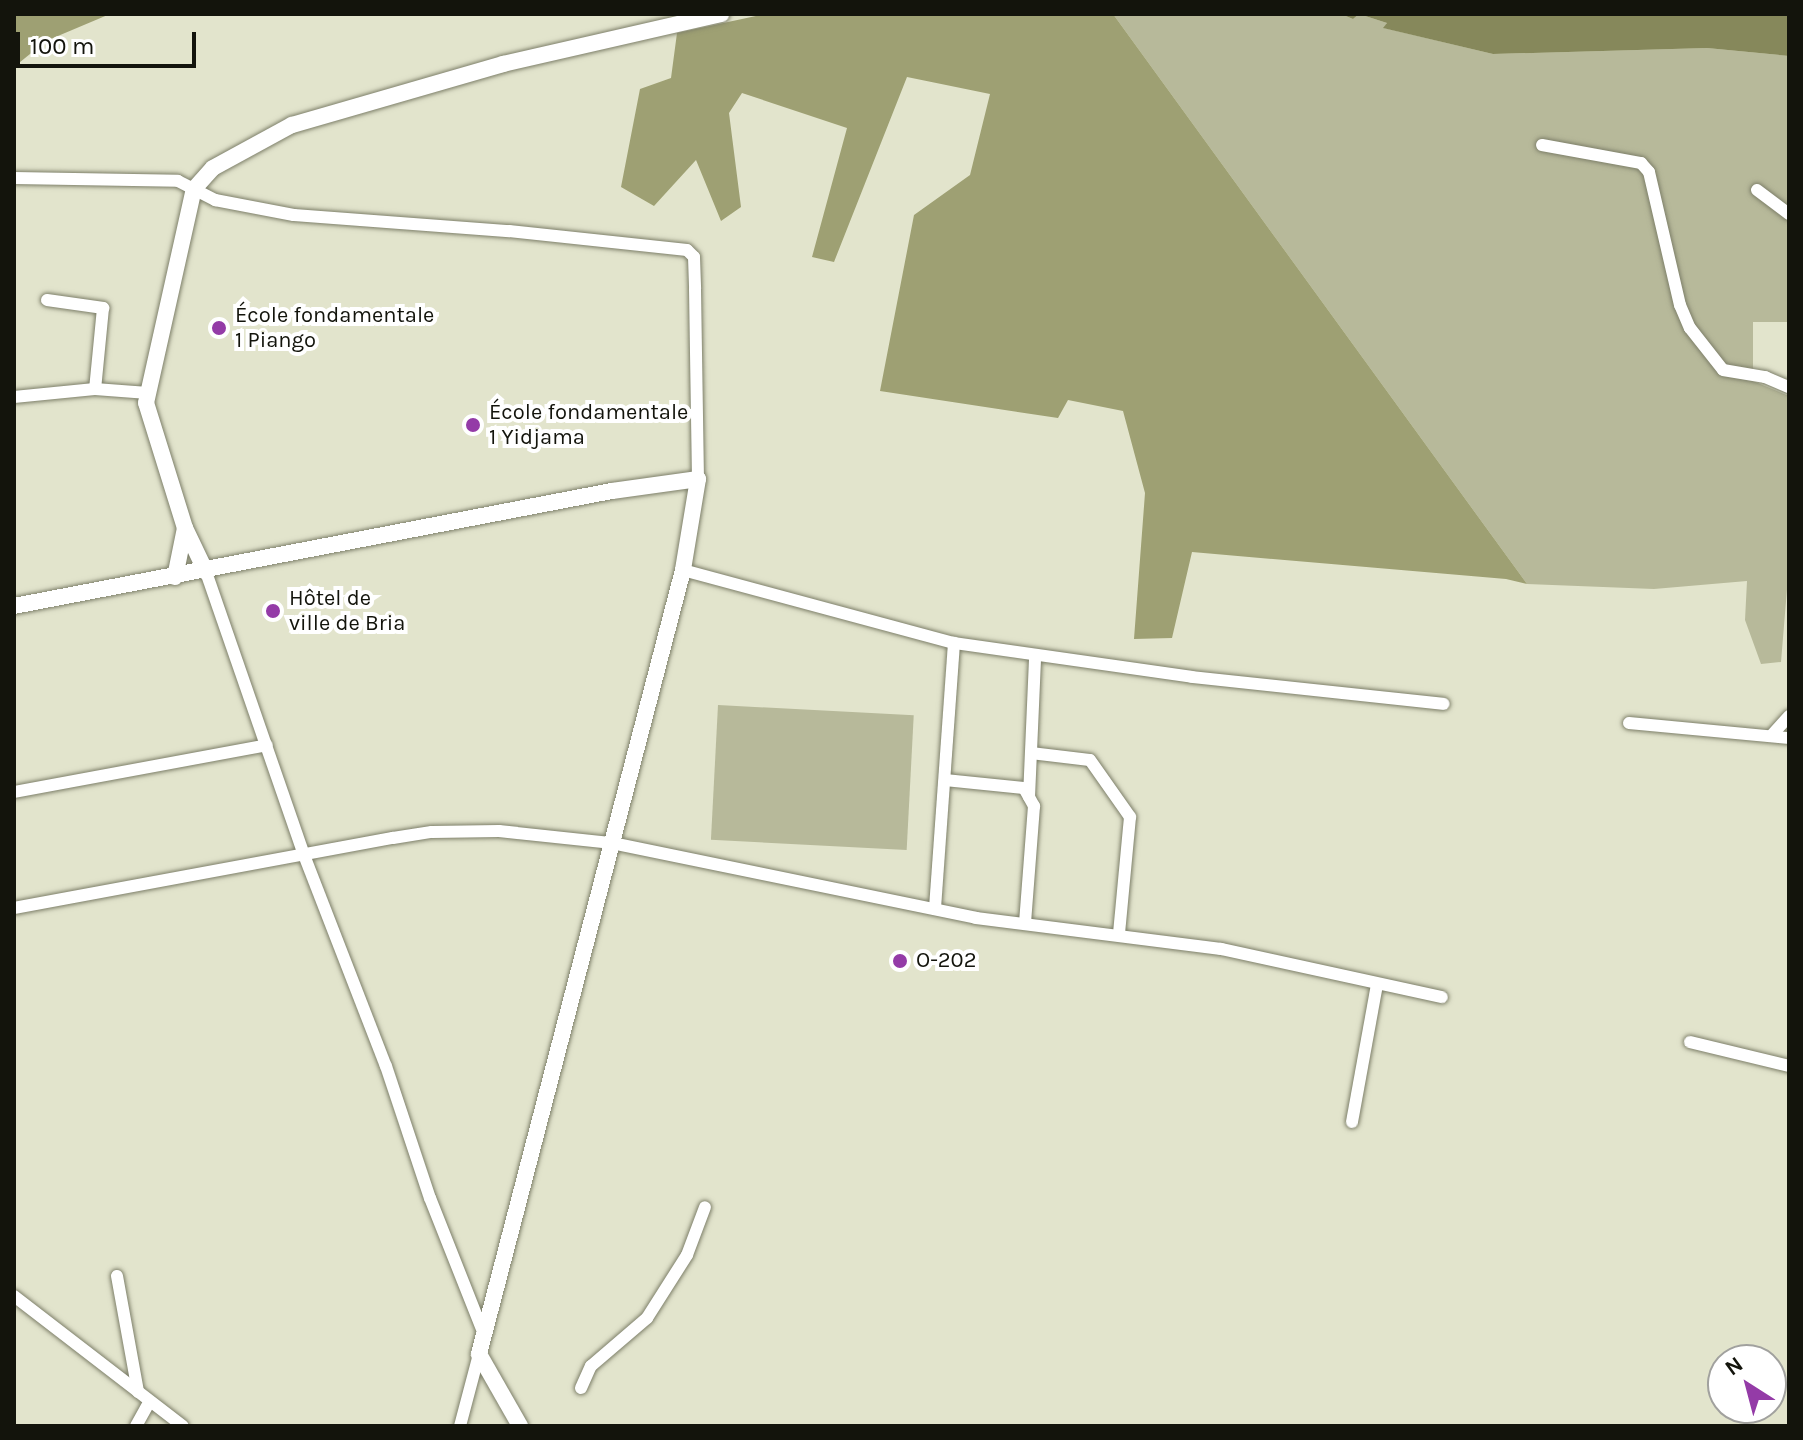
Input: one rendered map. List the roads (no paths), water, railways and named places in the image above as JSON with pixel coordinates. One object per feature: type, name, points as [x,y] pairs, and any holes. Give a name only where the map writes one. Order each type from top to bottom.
[{"type":"main road","points":[[206,572],[185,528],[148,409],[148,393],[194,189],[224,159],[292,125],[503,64],[721,14]]},
{"type":"main road","points":[[14,606],[206,572],[612,491],[698,479],[683,570],[483,1332],[479,1354],[520,1426]]},
{"type":"main road","points":[[175,577],[185,528]]},
{"type":"street","points":[[1542,145],[1641,163],[1649,172],[1680,305],[1690,328],[1723,370],[1765,377],[1789,387]]},
{"type":"street","points":[[14,178],[178,181],[215,200],[294,215],[509,231],[691,252],[698,348],[698,479]]},
{"type":"street","points":[[1757,190],[1789,214]]},
{"type":"street","points":[[47,300],[103,308],[95,389]]},
{"type":"street","points":[[14,397],[95,389],[148,393]]},
{"type":"street","points":[[683,570],[954,643],[1035,657],[1444,704]]},
{"type":"street","points":[[206,572],[304,855],[386,1066],[430,1198],[483,1332]]},
{"type":"street","points":[[935,908],[954,643]]},
{"type":"street","points":[[1029,797],[1035,657]]},
{"type":"street","points":[[1771,736],[1789,716]]},
{"type":"street","points":[[1629,723],[1789,738]]},
{"type":"street","points":[[14,792],[267,745]]},
{"type":"street","points":[[1031,753],[1090,760],[1130,817],[1119,934]]},
{"type":"street","points":[[945,780],[1024,788],[1034,806],[1025,923]]},
{"type":"street","points":[[14,908],[406,836],[472,830],[612,843],[976,918],[1221,949],[1442,997]]},
{"type":"street","points":[[1352,1122],[1377,984]]},
{"type":"street","points":[[1690,1042],[1789,1066]]},
{"type":"street","points":[[581,1388],[591,1366],[647,1318],[687,1255],[705,1207]]},
{"type":"street","points":[[117,1276],[130,1331],[138,1392]]},
{"type":"street","points":[[14,1296],[149,1403],[183,1426]]},
{"type":"street","points":[[460,1426],[479,1354]]},
{"type":"street","points":[[136,1426],[149,1403]]},
{"type":"place","name":"École fondamentale 1 Piango","points":[[219,328]]},
{"type":"place","name":"École fondamentale 1 Yidjama","points":[[473,425]]},
{"type":"place","name":"Hôtel de ville de Bria","points":[[273,611]]},
{"type":"place","name":"O-202","points":[[900,961]]}]
